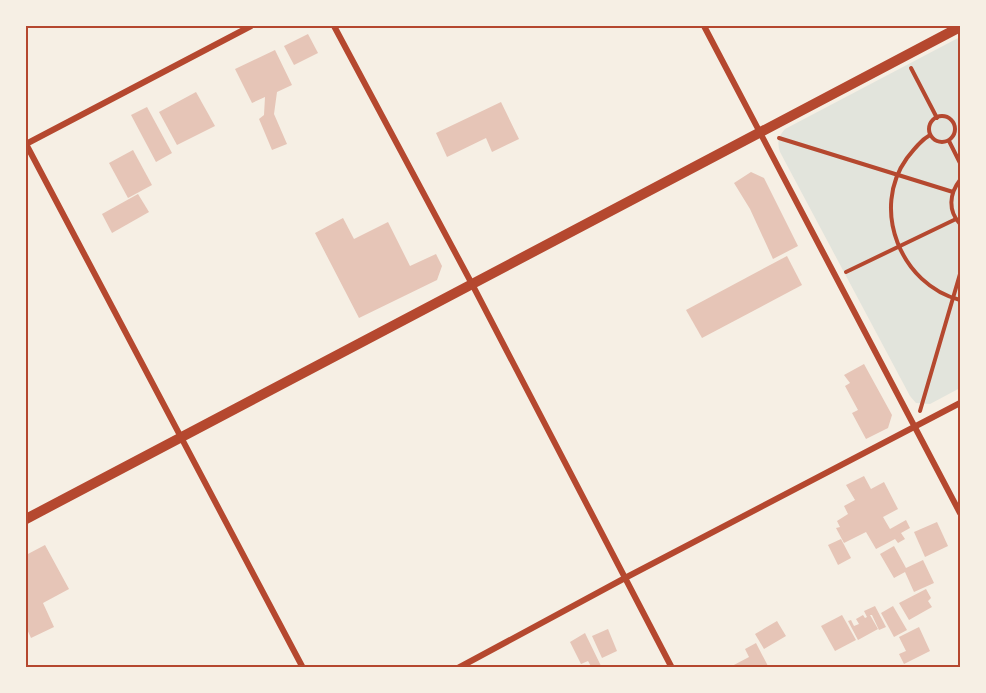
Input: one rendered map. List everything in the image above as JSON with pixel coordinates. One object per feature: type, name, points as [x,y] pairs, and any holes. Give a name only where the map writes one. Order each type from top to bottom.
[{"type":"street","points":[[251,26],[26,144],[303,668]]},
{"type":"street","points":[[334,26],[472,284],[672,668]]},
{"type":"street","points":[[704,26],[960,513]]},
{"type":"street","points":[[26,519],[960,27]]},
{"type":"street","points":[[458,668],[960,403]]},
{"type":"path","points":[[905,56],[937,118]]},
{"type":"path","points":[[948,117],[956,121],[955,135],[949,141],[936,141],[930,135],[929,127],[937,118],[948,117]]},
{"type":"path","points":[[760,132],[953,192]]},
{"type":"path","points":[[930,135],[914,148],[897,175],[892,196],[893,230],[898,247],[920,278],[936,290],[960,300]]},
{"type":"path","points":[[949,141],[960,163]]},
{"type":"path","points":[[960,180],[951,201],[952,211],[960,224]]},
{"type":"path","points":[[836,276],[956,219]]},
{"type":"path","points":[[916,427],[960,274]]},
{"type":"shaded area","points":[[960,37],[960,388],[930,404],[916,403],[910,396],[780,152],[778,142],[785,129]]},
{"type":"building","points":[[308,34],[318,53],[294,65],[284,46]]},
{"type":"building","points":[[275,50],[292,85],[277,92],[274,114],[287,144],[272,150],[259,119],[264,115],[265,97],[252,103],[235,69]]},
{"type":"building","points":[[196,92],[215,126],[177,145],[159,112]]},
{"type":"building","points":[[501,102],[519,139],[492,152],[486,138],[447,157],[436,133]]},
{"type":"building","points":[[147,107],[172,153],[156,162],[131,115]]},
{"type":"building","points":[[133,150],[152,185],[128,198],[109,163]]},
{"type":"building","points":[[751,172],[764,178],[798,246],[773,259],[750,209],[734,183]]},
{"type":"building","points":[[138,194],[149,212],[112,233],[102,214]]},
{"type":"building","points":[[343,218],[354,239],[388,222],[410,266],[436,254],[442,266],[437,280],[359,318],[315,233]]},
{"type":"building","points":[[787,256],[802,285],[702,338],[686,310]]},
{"type":"building","points":[[864,364],[892,415],[888,428],[866,439],[852,413],[858,410],[845,386],[850,383],[844,375]]},
{"type":"building","points":[[864,476],[871,489],[884,482],[898,509],[883,517],[890,529],[906,520],[910,528],[901,533],[905,539],[898,543],[895,539],[876,549],[866,532],[844,543],[836,528],[840,527],[837,521],[848,514],[844,506],[855,500],[846,485]]},
{"type":"building","points":[[937,522],[948,546],[925,557],[914,532]]},
{"type":"building","points":[[841,539],[851,558],[838,565],[828,545]]},
{"type":"building","points":[[45,545],[69,589],[43,603],[54,627],[31,638],[26,627],[26,555]]},
{"type":"building","points":[[894,546],[906,568],[923,560],[934,583],[914,592],[905,572],[894,578],[880,554]]},
{"type":"building","points":[[926,589],[931,598],[928,601],[932,607],[909,620],[899,603]]},
{"type":"building","points":[[875,606],[886,627],[879,630],[870,615],[878,629],[858,640],[848,621],[851,620],[854,626],[859,624],[856,619],[863,615],[867,617],[864,611]]},
{"type":"building","points":[[893,606],[907,630],[894,637],[881,613]]},
{"type":"building","points":[[842,615],[856,640],[835,651],[821,626]]},
{"type":"building","points":[[777,621],[786,636],[764,649],[755,634]]},
{"type":"building","points":[[919,627],[930,651],[904,664],[899,654],[906,651],[899,637]]},
{"type":"building","points":[[608,629],[617,651],[602,658],[592,636]]},
{"type":"building","points":[[585,633],[602,668],[592,668],[588,661],[581,664],[570,642]]},
{"type":"building","points":[[756,643],[769,668],[733,668],[732,666],[749,657],[745,649]]}]
